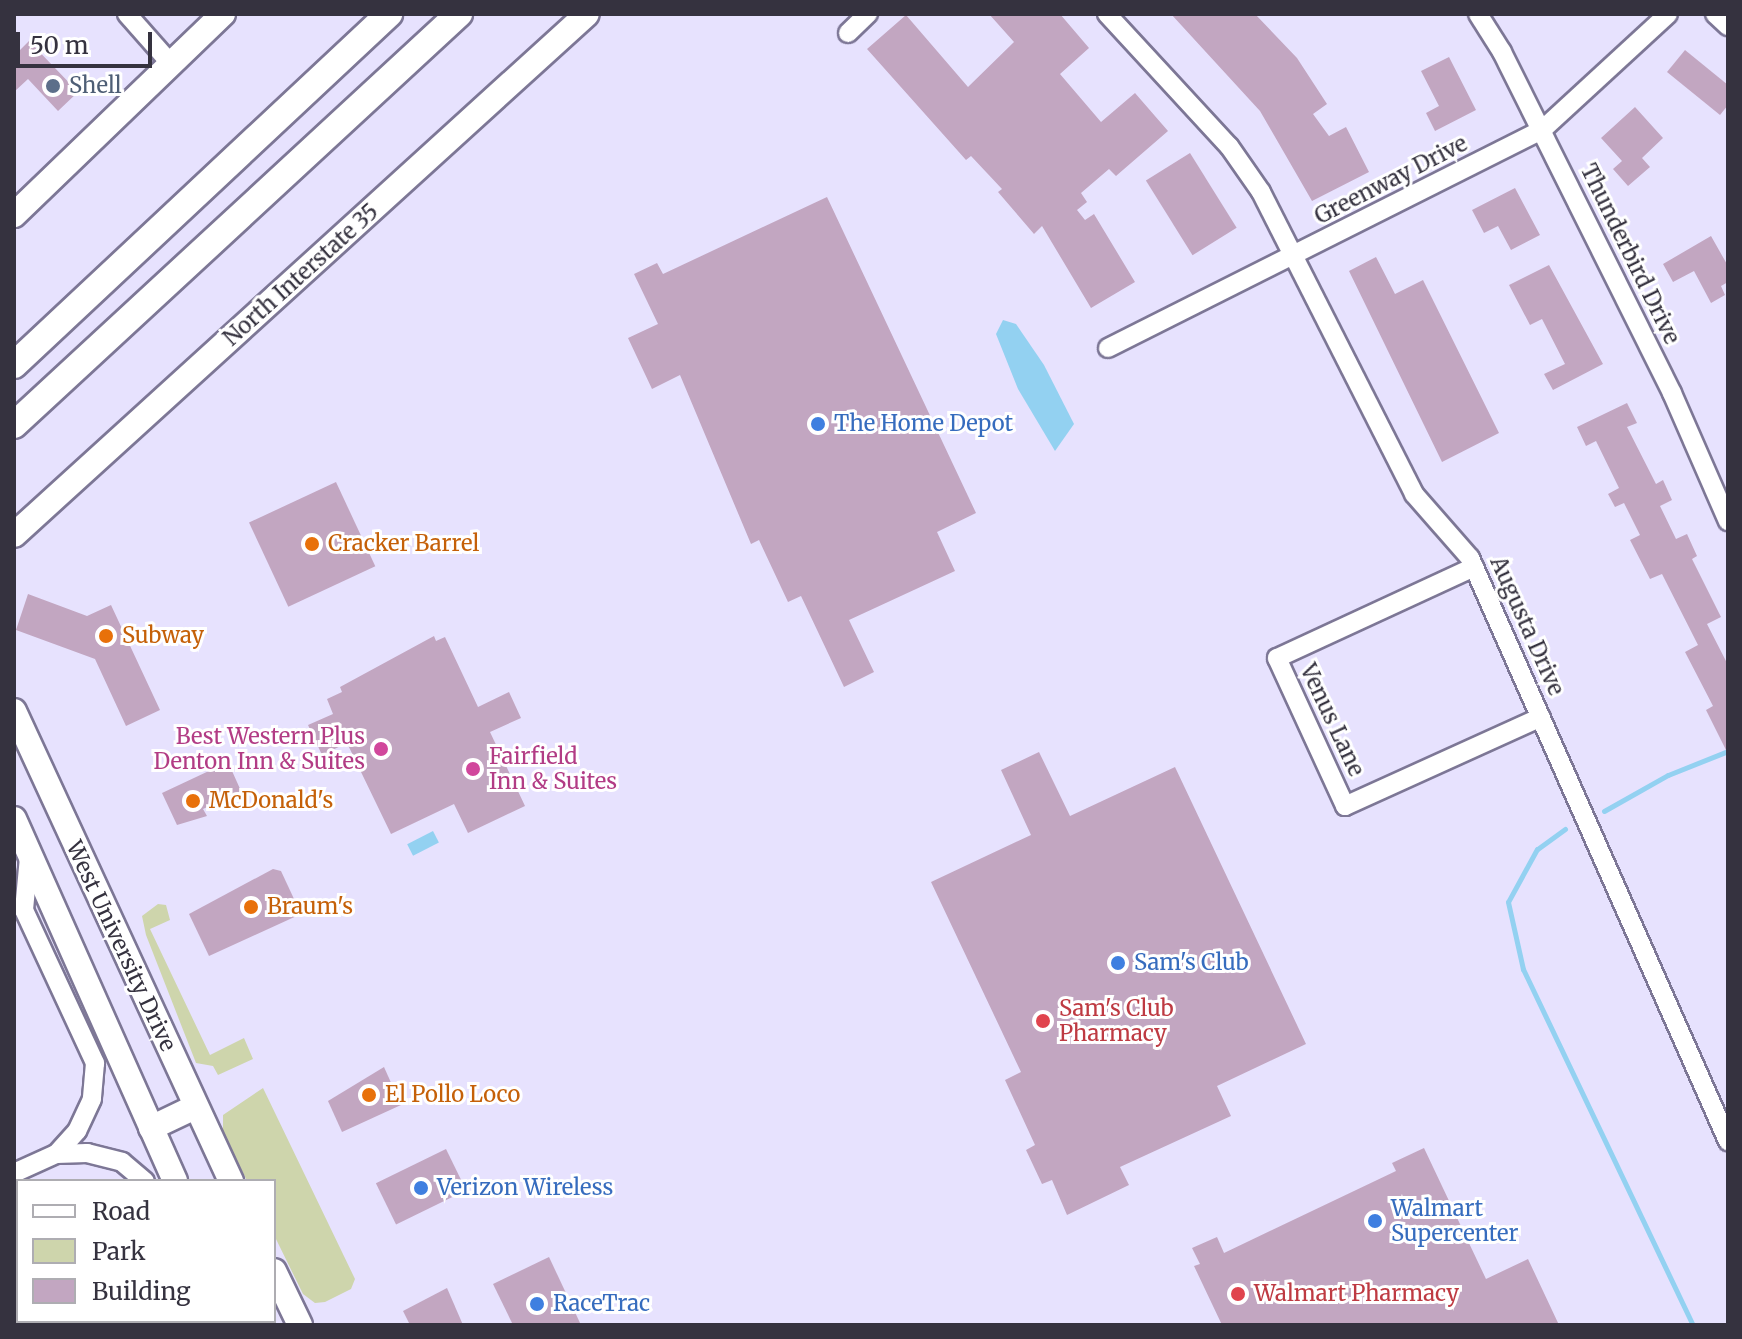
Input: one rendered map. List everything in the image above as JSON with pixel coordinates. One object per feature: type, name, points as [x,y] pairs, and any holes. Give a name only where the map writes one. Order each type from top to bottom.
[{"type":"highway","points":[[14,365],[389,14]]},
{"type":"highway","points":[[14,425],[459,14]]},
{"type":"main road","points":[[14,215],[223,14]]},
{"type":"main road","name":"North Interstate 35","points":[[14,535],[587,14]]},
{"type":"main road","points":[[14,519],[40,510]]},
{"type":"main road","name":"West University Drive","points":[[14,711],[230,1179]]},
{"type":"main road","name":"West University Drive","points":[[14,819],[174,1179]]},
{"type":"main road","points":[[151,1128],[195,1107]]},
{"type":"main road","points":[[276,1275],[300,1325]]},
{"type":"street","points":[[127,14],[172,65]]},
{"type":"street","points":[[848,33],[868,14]]},
{"type":"street","name":"Augusta Drive","points":[[1107,14],[1229,146],[1261,192],[1414,494],[1474,567],[1728,1141]]},
{"type":"street","name":"Thunderbird Drive","points":[[1478,14],[1542,130],[1721,484],[1728,521]]},
{"type":"street","name":"Greenway Drive","points":[[1108,348],[1542,130],[1668,14]]},
{"type":"street","points":[[1715,14],[1728,26]]},
{"type":"street","name":"Venus Lane","points":[[1474,567],[1277,658],[1345,806],[1541,717]]},
{"type":"street","points":[[14,1173],[56,1154],[77,1131],[92,1099],[95,1063],[24,910],[29,854]]},
{"type":"street","points":[[56,1154],[104,1156],[122,1162],[143,1179]]},
{"type":"green space","points":[[158,904],[166,905],[170,920],[150,929],[210,1055],[244,1038],[253,1059],[218,1075],[213,1066],[196,1063],[146,935],[142,916]]},
{"type":"green space","points":[[263,1088],[355,1279],[351,1289],[325,1302],[315,1303],[303,1294],[276,1239],[276,1179],[246,1179],[223,1133],[223,1115]]},
{"type":"water","points":[[1003,320],[1016,324],[1044,365],[1074,424],[1055,451],[1018,389],[996,334]]},
{"type":"water","points":[[433,831],[439,843],[413,856],[407,844]]},
{"type":"building","points":[[989,14],[1060,14],[1089,48],[1060,74],[1101,122],[1135,93],[1168,131],[1116,176],[1109,169],[1081,193],[1087,202],[1077,210],[1085,220],[1094,214],[1135,282],[1091,308],[1042,226],[1034,234],[998,192],[1002,189],[971,156],[966,160],[867,49],[906,15],[968,87],[1014,42]]},
{"type":"building","points":[[1171,14],[1255,14],[1297,58],[1327,104],[1313,114],[1329,136],[1346,127],[1369,172],[1312,201],[1260,111]]},
{"type":"building","points":[[29,41],[78,92],[58,111],[28,79],[14,92],[14,56]]},
{"type":"building","points":[[1685,50],[1728,85],[1728,105],[1720,115],[1667,72]]},
{"type":"building","points":[[1449,57],[1476,110],[1435,131],[1426,113],[1439,106],[1421,71]]},
{"type":"building","points":[[1635,107],[1663,138],[1642,158],[1650,167],[1628,186],[1613,169],[1622,161],[1601,138]]},
{"type":"building","points":[[1190,153],[1237,228],[1193,255],[1146,181]]},
{"type":"building","points":[[1515,188],[1540,235],[1511,250],[1498,226],[1484,233],[1472,210]]},
{"type":"building","name":"The Home Depot","points":[[827,197],[976,513],[937,532],[955,571],[849,620],[874,672],[844,687],[801,596],[788,602],[759,540],[751,544],[680,375],[652,389],[628,338],[658,324],[634,274],[657,263],[663,274]]},
{"type":"building","points":[[1711,236],[1728,266],[1728,282],[1721,286],[1725,295],[1711,303],[1694,271],[1673,282],[1663,264]]},
{"type":"building","points":[[1376,257],[1395,294],[1423,280],[1499,433],[1442,462],[1349,271]]},
{"type":"building","points":[[1549,265],[1603,364],[1553,390],[1544,374],[1565,364],[1542,319],[1530,325],[1509,285]]},
{"type":"building","points":[[1627,403],[1637,423],[1627,427],[1656,484],[1663,480],[1672,500],[1660,506],[1676,539],[1687,534],[1697,556],[1692,559],[1721,617],[1707,624],[1728,665],[1728,754],[1706,710],[1713,706],[1685,652],[1698,645],[1662,574],[1650,579],[1630,540],[1640,535],[1624,503],[1615,507],[1608,494],[1619,488],[1596,441],[1586,446],[1577,427]]},
{"type":"building","name":"Cracker Barrel","points":[[336,482],[375,566],[288,607],[249,523]]},
{"type":"building","points":[[28,594],[87,616],[111,605],[160,710],[126,726],[95,659],[16,630]]},
{"type":"building","points":[[434,636],[436,641],[445,637],[478,707],[509,692],[521,718],[490,732],[525,806],[468,833],[454,804],[391,834],[347,743],[322,755],[308,725],[333,714],[327,699],[342,692],[340,687]]},
{"type":"building","name":"Sam's Club","points":[[1039,752],[1070,816],[1175,767],[1306,1044],[1217,1086],[1231,1116],[1120,1167],[1129,1185],[1067,1215],[1052,1180],[1042,1184],[1026,1150],[1035,1145],[1005,1080],[1021,1072],[931,882],[1031,835],[1001,770]]},
{"type":"building","name":"McDonald's","points":[[228,762],[241,791],[203,809],[207,816],[177,825],[162,793]]},
{"type":"building","name":"Braum's","points":[[273,869],[281,871],[301,914],[209,956],[189,914]]},
{"type":"building","name":"El Pollo Loco","points":[[384,1067],[401,1105],[342,1132],[328,1101]]},
{"type":"building","name":"Walmart Supercenter","points":[[1424,1148],[1486,1279],[1528,1259],[1559,1325],[1222,1325],[1194,1266],[1200,1264],[1192,1248],[1217,1237],[1224,1253],[1396,1171],[1392,1163]]},
{"type":"building","name":"Verizon Wireless","points":[[446,1149],[466,1190],[396,1225],[376,1183]]},
{"type":"building","name":"RaceTrac","points":[[549,1257],[581,1325],[513,1325],[493,1284]]},
{"type":"building","points":[[447,1288],[463,1325],[410,1325],[403,1311]]},
{"type":"waterway","points":[[1604,811],[1668,775],[1728,751]]},
{"type":"waterway","points":[[1565,829],[1537,849],[1508,902],[1523,969],[1693,1325]]},
{"type":"place","name":"Shell","points":[[53,86]]},
{"type":"place","name":"The Home Depot","points":[[818,424]]},
{"type":"place","name":"Cracker Barrel","points":[[312,544]]},
{"type":"place","name":"Subway","points":[[106,636]]},
{"type":"place","name":"Best Western Plus Denton Inn & Suites","points":[[381,749]]},
{"type":"place","name":"Fairfield Inn & Suites","points":[[473,769]]},
{"type":"place","name":"McDonald's","points":[[193,801]]},
{"type":"place","name":"Braum's","points":[[251,907]]},
{"type":"place","name":"Sam's Club","points":[[1118,963]]},
{"type":"place","name":"Sam's Club Pharmacy","points":[[1043,1021]]},
{"type":"place","name":"El Pollo Loco","points":[[369,1095]]},
{"type":"place","name":"Verizon Wireless","points":[[421,1188]]},
{"type":"place","name":"Walmart Supercenter","points":[[1375,1221]]},
{"type":"place","name":"Walmart Pharmacy","points":[[1238,1294]]},
{"type":"place","name":"RaceTrac","points":[[537,1304]]}]
